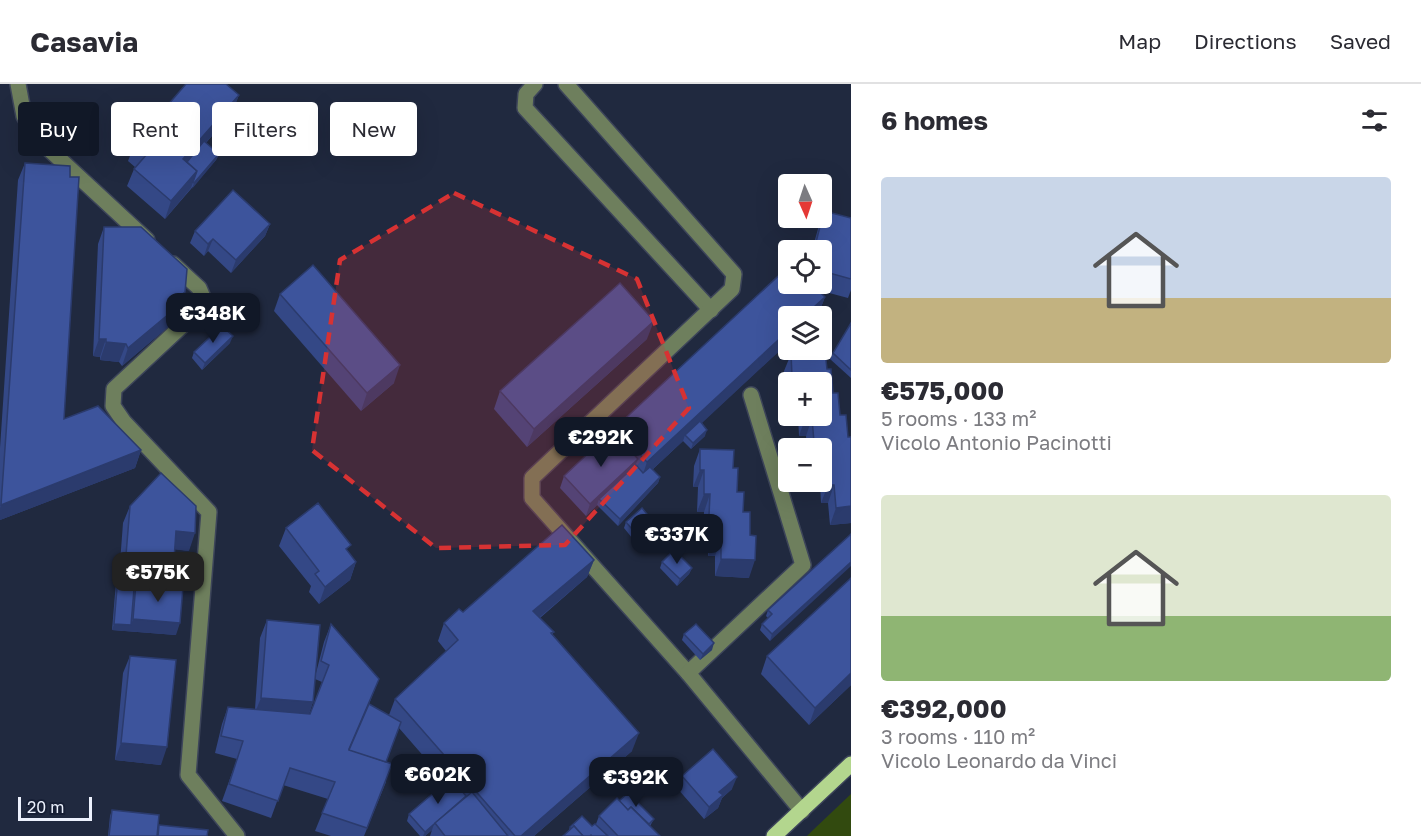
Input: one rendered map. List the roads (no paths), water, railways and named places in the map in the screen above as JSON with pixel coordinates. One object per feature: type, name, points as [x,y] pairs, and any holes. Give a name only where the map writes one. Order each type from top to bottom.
[{"type":"main road","points":[[774,836],[851,764]]},
{"type":"street","points":[[18,84],[24,116],[38,139],[199,288],[204,300],[198,311],[114,389],[113,406],[124,422],[209,512],[188,775],[237,836]]},
{"type":"street","points":[[535,84],[526,94],[525,108],[711,310]]},
{"type":"street","points":[[566,84],[734,274],[732,289],[532,478],[532,498],[688,673],[802,811]]},
{"type":"street","points":[[688,673],[803,565],[751,395]]}]
